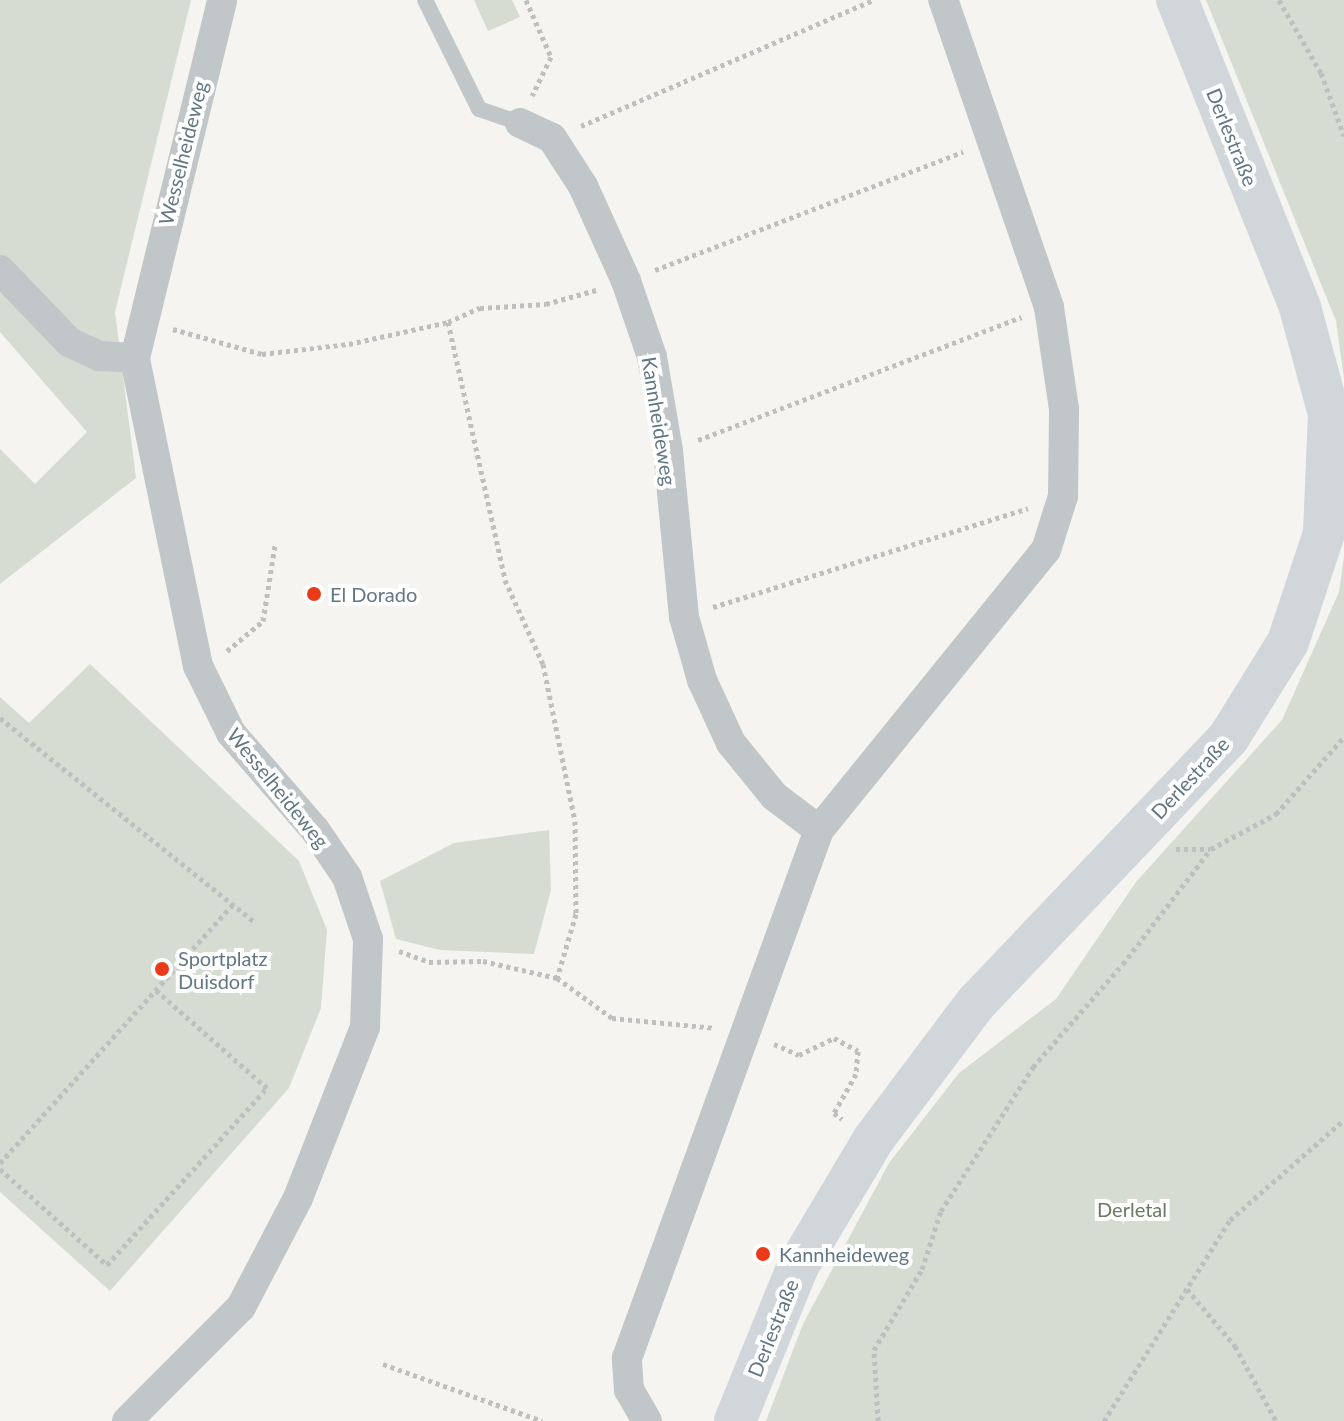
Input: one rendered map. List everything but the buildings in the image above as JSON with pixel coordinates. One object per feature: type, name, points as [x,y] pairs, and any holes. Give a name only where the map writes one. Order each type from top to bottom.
[{"type":"street","name":"Wesselheideweg","points":[[127,1421],[241,1307],[298,1198],[365,1027],[368,939],[347,877],[315,830],[231,733],[198,666],[135,358],[222,0]]},
{"type":"street","points":[[647,1421],[629,1390],[627,1358],[819,830],[1046,550],[1063,496],[1064,409],[1049,307],[943,0]]},
{"type":"street","name":"Derlestraße","points":[[735,1421],[798,1266],[873,1140],[976,1003],[1229,737],[1288,642],[1324,533],[1329,414],[1304,323],[1177,0]]},
{"type":"street","points":[[520,123],[552,138]]},
{"type":"street","name":"Kannheideweg","points":[[552,138],[583,186],[626,281],[652,357],[668,451],[684,617],[702,680],[731,743],[774,796],[819,830]]},
{"type":"street","points":[[0,270],[69,342],[99,356],[135,358]]},
{"type":"lane","points":[[425,0],[479,109],[520,123]]},
{"type":"path","points":[[520,123],[551,57],[526,0]]},
{"type":"path","points":[[552,138],[874,0]]},
{"type":"path","points":[[1279,0],[1321,73],[1344,136]]},
{"type":"path","points":[[142,320],[262,354],[349,344],[448,322],[480,308],[546,304],[626,281],[993,140]]},
{"type":"path","points":[[668,451],[1049,307]]},
{"type":"path","points":[[448,322],[505,580],[543,664],[575,821],[576,914],[557,978]]},
{"type":"path","points":[[684,617],[1063,496]]},
{"type":"path","points":[[229,650],[263,621],[275,545]]},
{"type":"path","points":[[0,718],[256,923]]},
{"type":"path","points":[[878,1421],[874,1350],[922,1269],[941,1211],[1033,1067],[1123,964],[1211,849],[1276,814],[1344,737]]},
{"type":"path","points":[[0,1163],[233,904]]},
{"type":"path","points":[[368,939],[429,962],[483,961],[557,978],[612,1018],[746,1030],[799,1055],[834,1038],[858,1051],[856,1074],[834,1113],[873,1140]]},
{"type":"path","points":[[0,1169],[107,1265],[267,1088],[156,990]]},
{"type":"path","points":[[1104,1421],[1230,1220],[1344,1120]]},
{"type":"path","points":[[1187,1289],[1235,1346],[1276,1421]]},
{"type":"path","points":[[383,1364],[542,1421]]},
{"type":"green space","points":[[0,0],[191,0],[115,312],[136,478],[0,584],[0,449],[35,484],[87,432],[0,332]]},
{"type":"green space","points":[[474,0],[512,0],[520,17],[488,31]]},
{"type":"green space","points":[[1206,0],[1344,0],[1344,379],[1336,321]]},
{"type":"green space","name":"Derletal","points":[[1344,556],[1344,1421],[766,1421],[803,1324],[889,1163],[959,1073],[1056,999],[1136,882],[1282,720],[1339,592]]},
{"type":"green space","name":"Sportplatz Duisdorf","points":[[90,664],[299,861],[327,930],[321,1008],[289,1088],[110,1291],[0,1192],[0,697],[29,723]]},
{"type":"green space","points":[[549,830],[551,890],[534,954],[440,950],[396,939],[380,881],[454,843]]},
{"type":"place","name":"El Dorado","points":[[314,594]]},
{"type":"place","name":"Sportplatz Duisdorf","points":[[162,969]]},
{"type":"place","name":"Kannheideweg","points":[[763,1254]]}]
